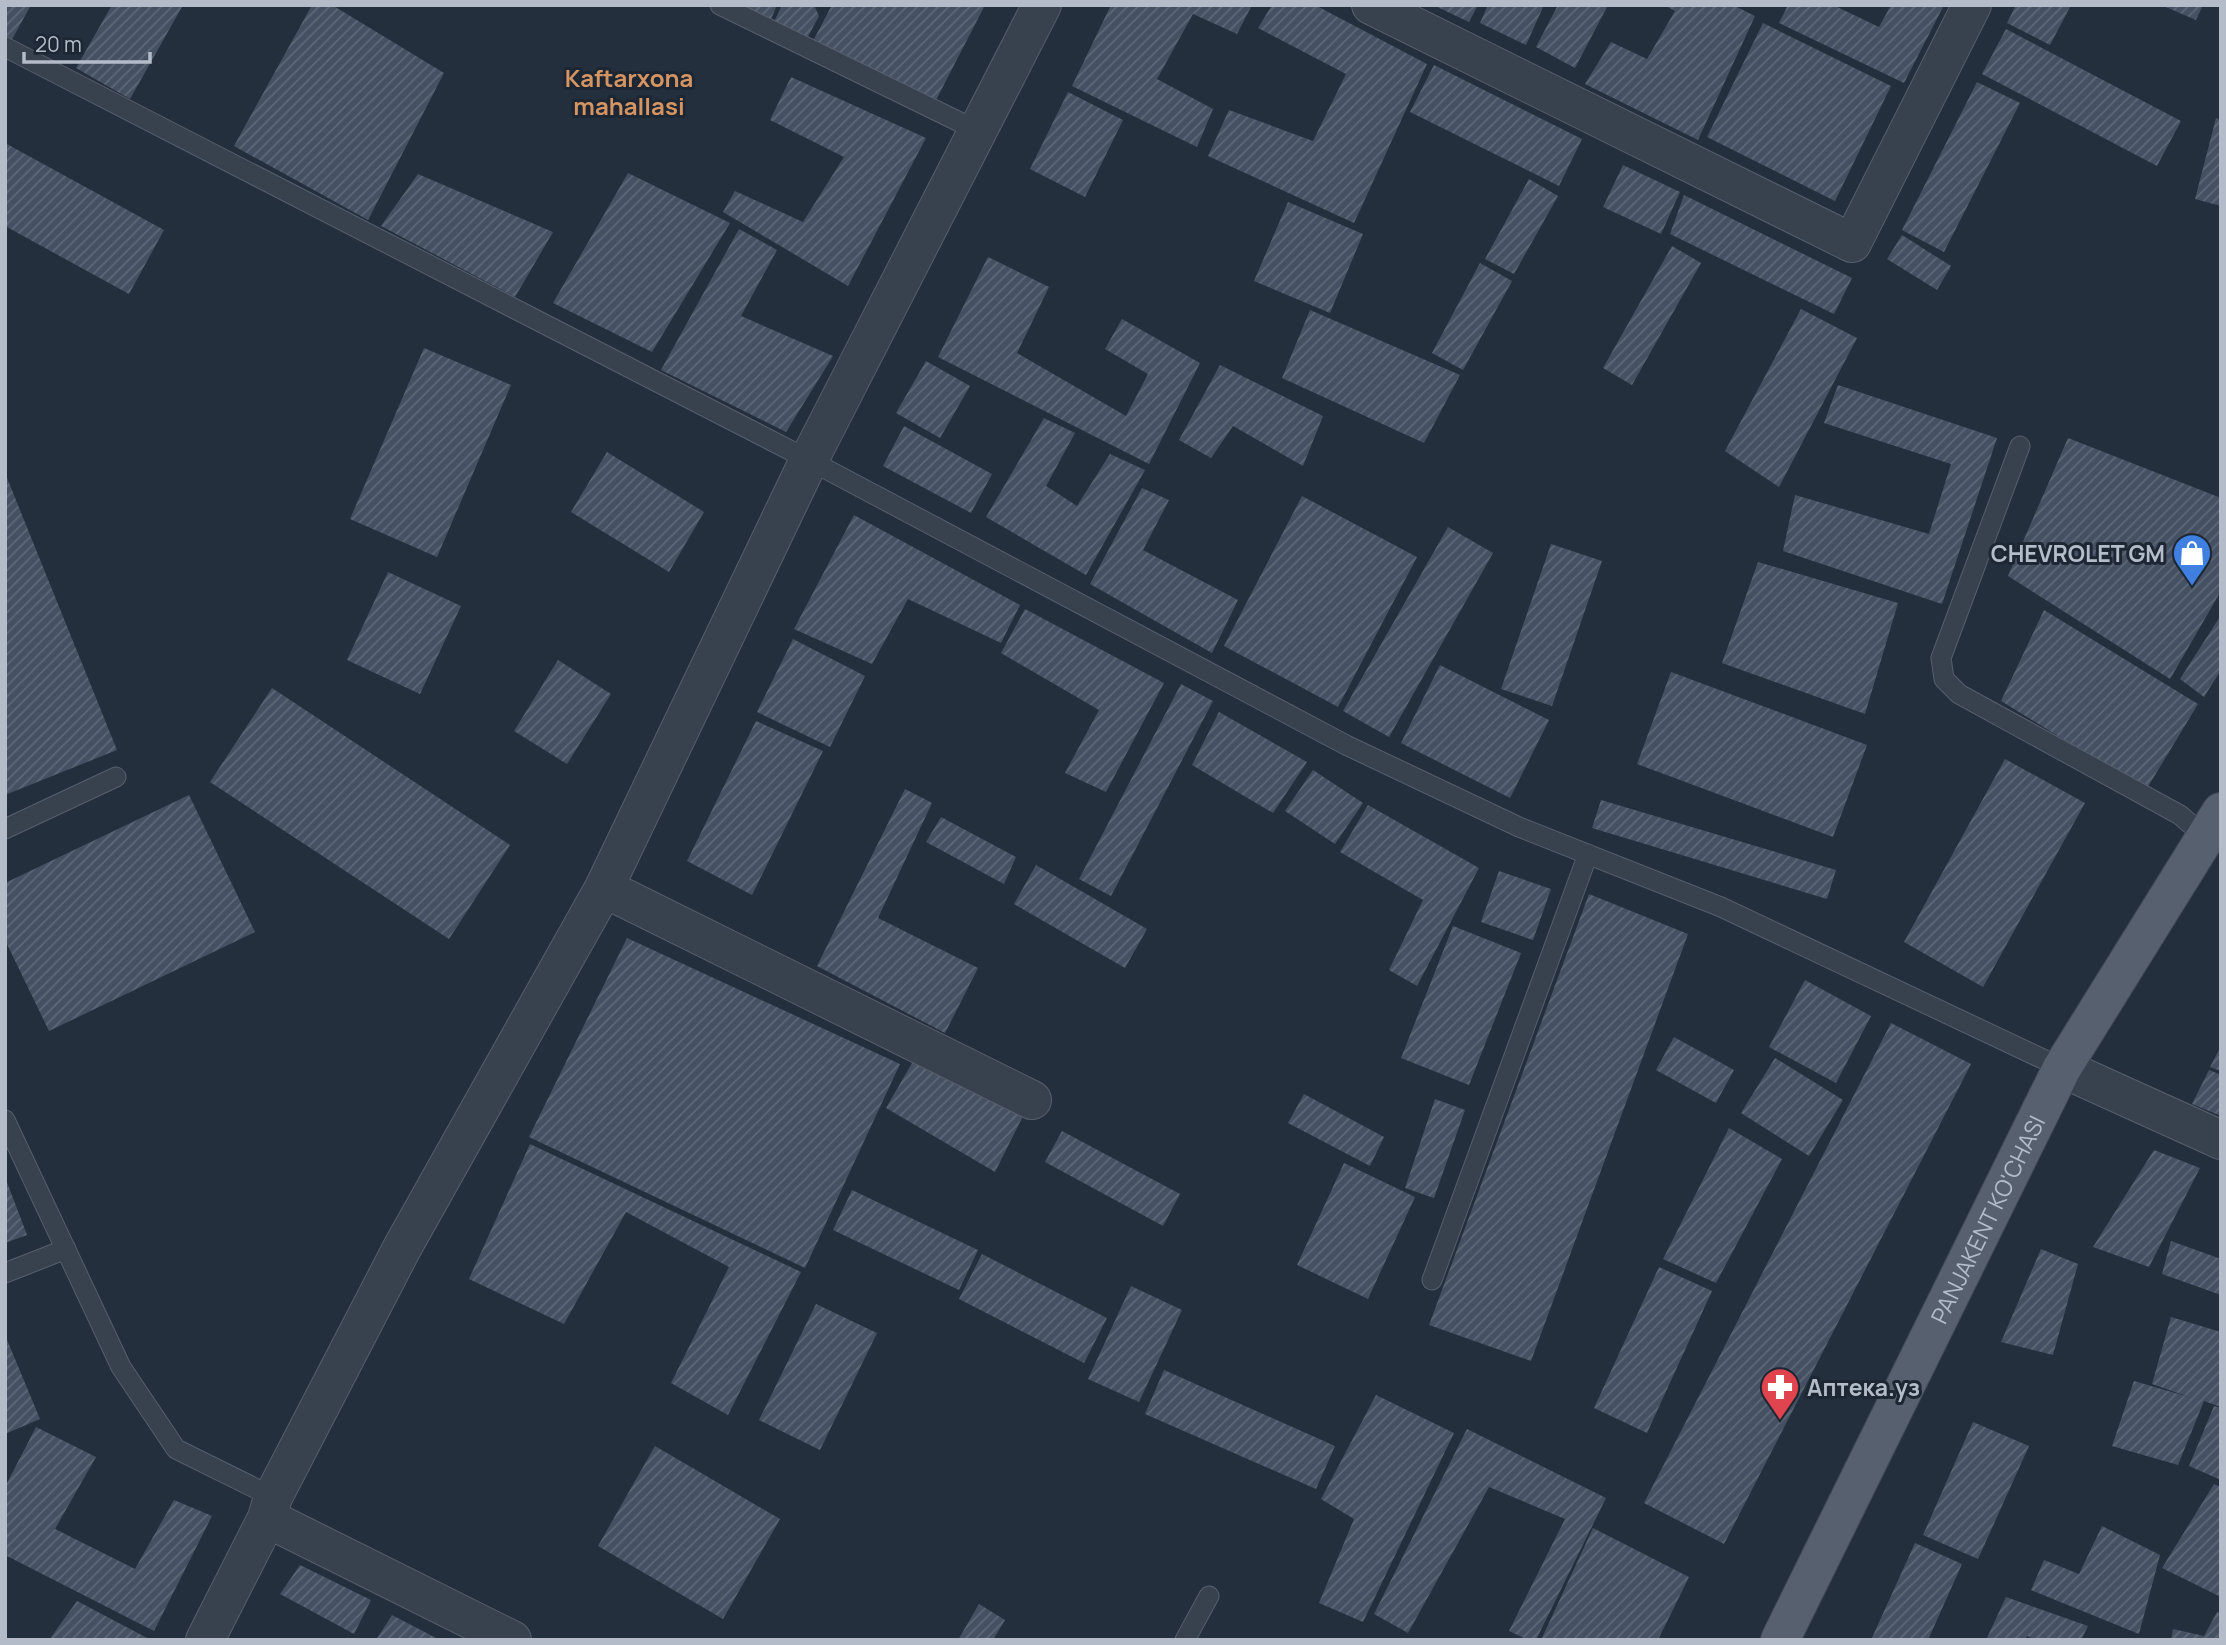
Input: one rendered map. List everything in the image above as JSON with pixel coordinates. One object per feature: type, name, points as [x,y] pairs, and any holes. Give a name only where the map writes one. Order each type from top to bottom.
[{"type":"main road","name":"PANJAKENT KO'CHASI","points":[[1780,1640],[2062,1068],[2215,832]]},
{"type":"street","points":[[205,1640],[402,1248],[604,888],[809,460],[1042,5]]},
{"type":"street","points":[[1371,5],[1852,243],[1972,5]]},
{"type":"street","points":[[604,888],[1032,1100]]},
{"type":"street","points":[[2062,1068],[2221,1140]]},
{"type":"street","points":[[270,1508],[512,1640]]},
{"type":"lane","points":[[720,5],[978,131]]},
{"type":"lane","points":[[5,47],[809,460],[1346,745],[1519,827],[1721,906],[2062,1068]]},
{"type":"lane","points":[[2020,446],[1941,658],[1944,679],[1959,694],[2215,832]]},
{"type":"lane","points":[[5,829],[116,777]]},
{"type":"lane","points":[[1432,1280],[1588,854]]},
{"type":"lane","points":[[5,1120],[121,1367],[176,1449],[270,1508]]},
{"type":"lane","points":[[5,1273],[66,1249]]},
{"type":"lane","points":[[1185,1640],[1209,1596]]},
{"type":"building","points":[[5,5],[31,5],[10,43],[5,41]]},
{"type":"building","points":[[112,5],[183,5],[130,99],[76,68]]},
{"type":"building","points":[[312,5],[332,5],[444,73],[368,220],[234,146]]},
{"type":"building","points":[[748,5],[777,5],[768,26],[744,14]]},
{"type":"building","points":[[782,5],[814,5],[819,16],[805,42],[773,24]]},
{"type":"building","points":[[832,5],[985,5],[934,104],[813,41]]},
{"type":"building","points":[[1111,5],[1252,5],[1237,34],[1193,14],[1157,79],[1213,109],[1197,147],[1072,86]]},
{"type":"building","points":[[1272,5],[1315,5],[1427,64],[1354,223],[1208,156],[1229,110],[1313,141],[1346,74],[1258,28]]},
{"type":"building","points":[[1433,5],[1478,5],[1469,22]]},
{"type":"building","points":[[1488,5],[1544,5],[1526,45],[1480,23]]},
{"type":"building","points":[[1558,5],[1608,5],[1575,68],[1536,47]]},
{"type":"building","points":[[1664,5],[1733,5],[1755,16],[1698,140],[1585,84],[1611,42],[1647,59],[1675,11]]},
{"type":"building","points":[[1788,5],[1833,5],[1879,27],[1891,5],[1944,5],[1904,83],[1779,23]]},
{"type":"building","points":[[2016,5],[2071,5],[2050,45],[2007,23]]},
{"type":"building","points":[[2161,5],[2203,5],[2196,20]]},
{"type":"building","points":[[1763,23],[1891,86],[1835,201],[1707,137]]},
{"type":"building","points":[[2006,29],[2181,121],[2157,166],[1982,74]]},
{"type":"building","points":[[1434,65],[1582,139],[1559,186],[1410,112]]},
{"type":"building","points":[[791,77],[926,138],[848,286],[723,212],[735,191],[803,222],[844,157],[770,120]]},
{"type":"building","points":[[1977,82],[2020,103],[1944,252],[1902,230]]},
{"type":"building","points":[[1068,92],[1123,120],[1085,197],[1030,169]]},
{"type":"building","points":[[2216,118],[2221,120],[2221,206],[2195,199]]},
{"type":"building","points":[[5,143],[164,230],[129,294],[5,226]]},
{"type":"building","points":[[1623,165],[1680,192],[1661,234],[1603,207]]},
{"type":"building","points":[[628,173],[730,223],[652,352],[553,303]]},
{"type":"building","points":[[418,174],[553,232],[515,297],[381,226]]},
{"type":"building","points":[[1529,179],[1558,196],[1514,274],[1485,259]]},
{"type":"building","points":[[1684,195],[1852,278],[1834,314],[1670,234]]},
{"type":"building","points":[[1288,202],[1363,234],[1330,313],[1254,281]]},
{"type":"building","points":[[739,229],[777,250],[741,316],[833,356],[786,432],[661,370]]},
{"type":"building","points":[[1902,235],[1951,266],[1937,290],[1887,259]]},
{"type":"building","points":[[1672,246],[1701,263],[1632,385],[1603,368]]},
{"type":"building","points":[[988,257],[1049,287],[1017,353],[1126,416],[1148,374],[1105,349],[1122,319],[1200,363],[1149,464],[938,357]]},
{"type":"building","points":[[1480,263],[1512,281],[1463,370],[1432,353]]},
{"type":"building","points":[[1801,309],[1857,338],[1779,487],[1725,451]]},
{"type":"building","points":[[1310,310],[1460,375],[1424,443],[1282,378]]},
{"type":"building","points":[[424,348],[511,385],[437,557],[350,519]]},
{"type":"building","points":[[926,361],[970,386],[940,438],[896,413]]},
{"type":"building","points":[[1220,365],[1323,416],[1303,466],[1233,426],[1211,458],[1179,440]]},
{"type":"building","points":[[1838,385],[1997,438],[1942,604],[1783,551],[1795,495],[1929,534],[1951,464],[1824,423]]},
{"type":"building","points":[[1044,418],[1075,433],[1046,486],[1077,506],[1110,454],[1145,470],[1086,575],[986,517]]},
{"type":"building","points":[[904,426],[992,474],[971,513],[883,466]]},
{"type":"building","points":[[2068,438],[2221,498],[2221,591],[2170,679],[2008,576]]},
{"type":"building","points":[[607,452],[704,512],[669,572],[571,512]]},
{"type":"building","points":[[5,473],[117,750],[5,795]]},
{"type":"building","points":[[1142,488],[1169,500],[1143,550],[1238,600],[1212,653],[1090,584]]},
{"type":"building","points":[[1302,496],[1417,557],[1338,707],[1224,646]]},
{"type":"building","points":[[854,515],[1020,605],[1001,643],[908,599],[872,664],[794,629]]},
{"type":"building","points":[[1448,527],[1493,553],[1389,737],[1343,711]]},
{"type":"building","points":[[1551,544],[1602,561],[1552,706],[1501,689]]},
{"type":"building","points":[[1758,562],[1898,603],[1865,714],[1722,663]]},
{"type":"building","points":[[388,572],[461,606],[420,694],[347,660]]},
{"type":"building","points":[[1025,609],[1164,683],[1106,792],[1065,773],[1099,710],[1001,653]]},
{"type":"building","points":[[2044,610],[2198,704],[2146,790],[2001,701]]},
{"type":"building","points":[[2221,615],[2221,670],[2204,697],[2180,679]]},
{"type":"building","points":[[793,639],[865,676],[830,747],[757,712]]},
{"type":"building","points":[[558,660],[611,694],[567,764],[514,731]]},
{"type":"building","points":[[1440,665],[1549,720],[1510,798],[1401,743]]},
{"type":"building","points":[[1671,672],[1867,745],[1833,837],[1637,764]]},
{"type":"building","points":[[1181,684],[1213,701],[1111,896],[1079,879]]},
{"type":"building","points":[[272,688],[510,845],[449,939],[210,782]]},
{"type":"building","points":[[1219,712],[1307,762],[1273,813],[1192,765]]},
{"type":"building","points":[[756,721],[823,751],[752,895],[687,861]]},
{"type":"building","points":[[2005,759],[2085,803],[1983,987],[1904,942]]},
{"type":"building","points":[[1313,770],[1363,803],[1335,844],[1285,811]]},
{"type":"building","points":[[905,789],[932,803],[878,918],[978,968],[945,1033],[817,966]]},
{"type":"building","points":[[189,795],[255,932],[49,1031],[5,940],[5,883]]},
{"type":"building","points":[[1601,800],[1836,870],[1827,899],[1592,828]]},
{"type":"building","points":[[1368,805],[1479,868],[1417,986],[1389,970],[1423,900],[1340,852]]},
{"type":"building","points":[[941,817],[1016,857],[1004,884],[926,842]]},
{"type":"building","points":[[1036,865],[1147,929],[1125,968],[1014,904]]},
{"type":"building","points":[[1499,871],[1551,889],[1533,940],[1481,922]]},
{"type":"building","points":[[1589,894],[1688,934],[1531,1361],[1429,1325]]},
{"type":"building","points":[[1453,926],[1521,953],[1469,1085],[1401,1058]]},
{"type":"building","points":[[627,938],[900,1064],[805,1268],[529,1137]]},
{"type":"building","points":[[1805,980],[1871,1016],[1836,1083],[1769,1047]]},
{"type":"building","points":[[1891,1023],[1971,1064],[1724,1544],[1644,1503]]},
{"type":"building","points":[[1674,1037],[1734,1070],[1716,1103],[1656,1070]]},
{"type":"building","points":[[2221,1046],[2221,1071],[2210,1067]]},
{"type":"building","points":[[919,1051],[1026,1110],[995,1172],[886,1108]]},
{"type":"building","points":[[1775,1058],[1843,1100],[1809,1156],[1741,1113]]},
{"type":"building","points":[[2209,1070],[2221,1075],[2221,1116],[2192,1104]]},
{"type":"building","points":[[1304,1094],[1384,1137],[1370,1166],[1288,1123]]},
{"type":"building","points":[[1435,1099],[1465,1110],[1434,1198],[1405,1188]]},
{"type":"building","points":[[1729,1128],[1782,1159],[1716,1283],[1663,1259]]},
{"type":"building","points":[[1062,1131],[1180,1194],[1163,1226],[1045,1162]]},
{"type":"building","points":[[530,1144],[801,1272],[728,1415],[671,1383],[729,1267],[626,1212],[564,1324],[469,1279]]},
{"type":"building","points":[[2154,1150],[2200,1168],[2149,1267],[2093,1247]]},
{"type":"building","points":[[1344,1163],[1415,1197],[1368,1299],[1297,1265]]},
{"type":"building","points":[[5,1177],[27,1235],[5,1243]]},
{"type":"building","points":[[852,1190],[978,1250],[959,1290],[833,1230]]},
{"type":"building","points":[[2171,1241],[2221,1259],[2221,1295],[2162,1274]]},
{"type":"building","points":[[2041,1249],[2078,1264],[2053,1355],[2001,1342]]},
{"type":"building","points":[[982,1254],[1107,1318],[1084,1363],[959,1299]]},
{"type":"building","points":[[1659,1267],[1712,1291],[1647,1433],[1594,1408]]},
{"type":"building","points":[[1131,1286],[1182,1310],[1139,1402],[1088,1379]]},
{"type":"building","points":[[816,1304],[877,1333],[820,1450],[759,1420]]},
{"type":"building","points":[[2171,1317],[2221,1332],[2221,1407],[2204,1401],[2178,1465],[2112,1446],[2134,1381],[2189,1397],[2152,1384]]},
{"type":"building","points":[[5,1335],[40,1419],[5,1434]]},
{"type":"building","points":[[1164,1370],[1335,1446],[1316,1489],[1145,1414]]},
{"type":"building","points":[[1376,1395],[1454,1433],[1363,1622],[1319,1603],[1354,1519],[1321,1499]]},
{"type":"building","points":[[2214,1406],[2221,1408],[2221,1480],[2189,1466]]},
{"type":"building","points":[[1973,1422],[2029,1446],[1978,1559],[1923,1535]]},
{"type":"building","points":[[36,1427],[96,1457],[55,1529],[135,1569],[174,1500],[212,1516],[154,1631],[5,1555],[5,1487]]},
{"type":"building","points":[[1467,1429],[1606,1498],[1536,1640],[1528,1640],[1509,1631],[1565,1519],[1489,1487],[1408,1633],[1374,1614]]},
{"type":"building","points":[[655,1446],[780,1519],[723,1619],[598,1546]]},
{"type":"building","points":[[2214,1484],[2221,1487],[2221,1597],[2162,1568]]},
{"type":"building","points":[[2102,1526],[2160,1555],[2139,1634],[2031,1590],[2044,1560],[2079,1574]]},
{"type":"building","points":[[1593,1528],[1689,1577],[1658,1640],[1541,1640]]},
{"type":"building","points":[[1915,1543],[1962,1564],[1928,1640],[1871,1640]]},
{"type":"building","points":[[300,1565],[371,1600],[354,1634],[280,1594]]},
{"type":"building","points":[[2006,1597],[2088,1626],[2081,1640],[2036,1640],[2027,1636],[2025,1640],[1986,1640]]},
{"type":"building","points":[[77,1601],[151,1640],[49,1640]]},
{"type":"building","points":[[979,1604],[1005,1620],[993,1640],[958,1640]]},
{"type":"building","points":[[2217,1612],[2221,1613],[2221,1640],[2171,1640],[2173,1629],[2204,1636]]},
{"type":"building","points":[[392,1615],[440,1640],[376,1640]]},
{"type":"place","name":"CHEVROLET GM","points":[[2192,587]]},
{"type":"place","name":"Аптека.уз","points":[[1780,1421]]},
{"type":"district","name":"Kaftarxona mahallasi","points":[[629,91]]}]
